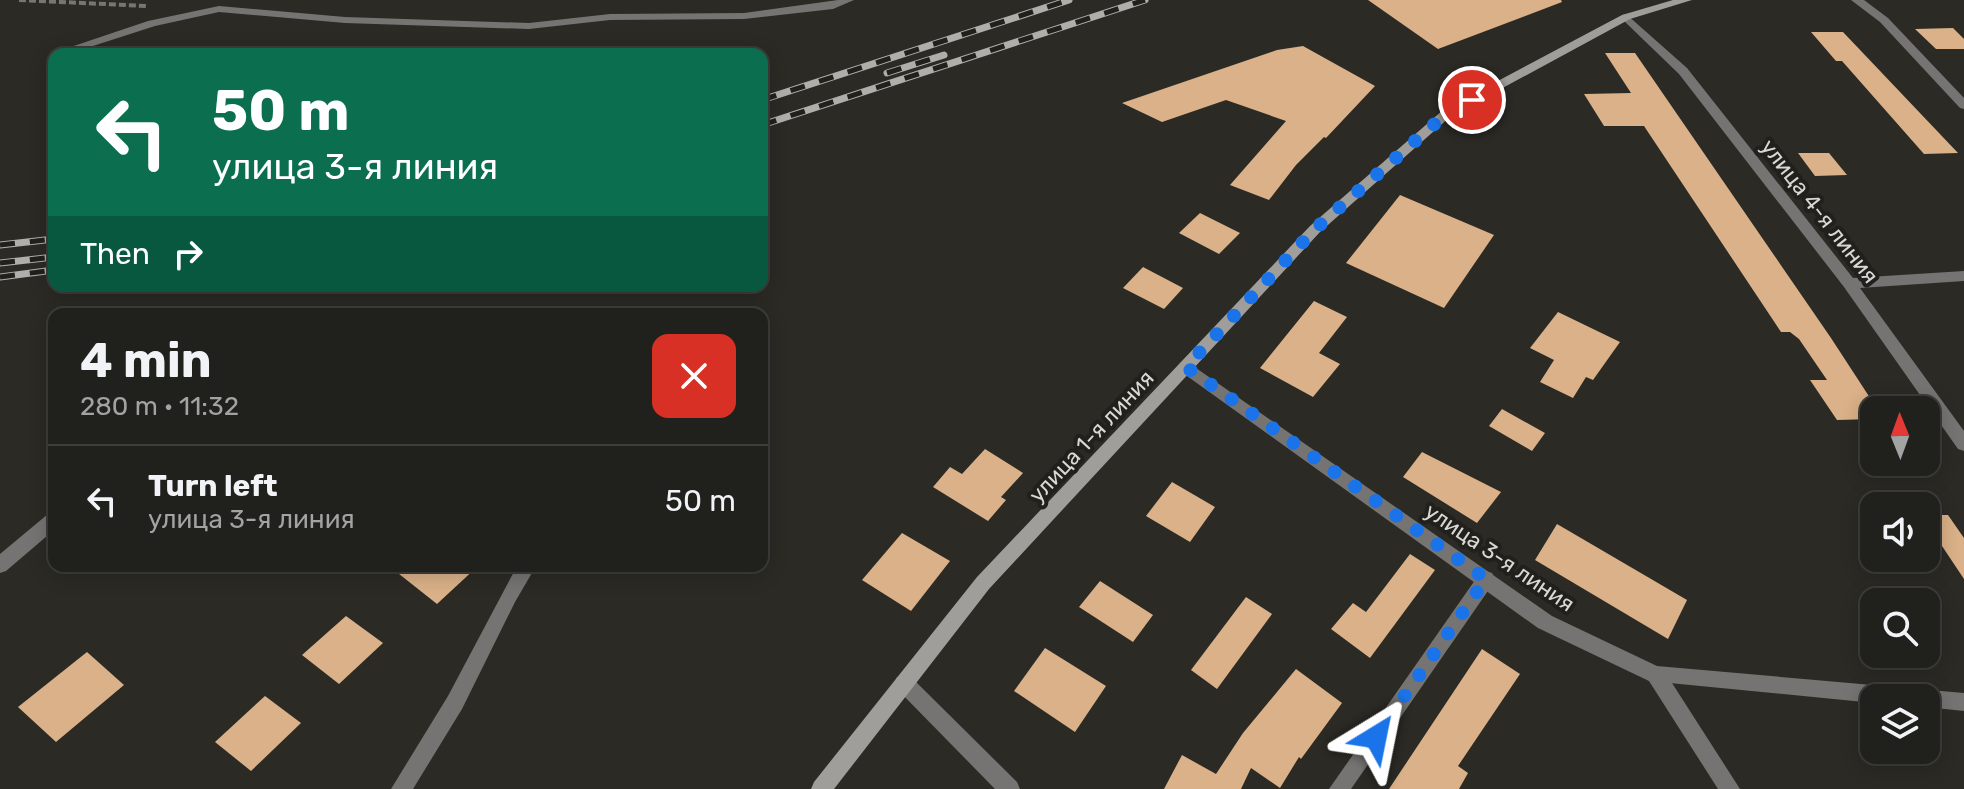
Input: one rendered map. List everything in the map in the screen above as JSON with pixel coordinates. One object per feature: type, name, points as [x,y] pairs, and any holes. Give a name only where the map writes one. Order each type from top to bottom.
[{"type":"street","points":[[75,48],[152,23],[219,9],[345,20],[529,26],[610,17],[744,16],[833,6],[848,0]]},
{"type":"street","name":"улица 1-я линия","points":[[821,789],[983,583],[1315,229],[1447,113],[1626,17],[1686,0]]},
{"type":"street","points":[[1857,0],[1884,20],[1964,105]]},
{"type":"street","name":"улица 4-я линия","points":[[1626,17],[1683,71],[1849,283],[1964,444]]},
{"type":"street","points":[[1849,283],[1964,276]]},
{"type":"street","name":"улица 3-я линия","points":[[1186,367],[1545,622],[1656,675],[1860,693]]},
{"type":"street","points":[[0,565],[48,524]]},
{"type":"street","points":[[401,789],[420,763],[485,647],[509,591],[523,572]]},
{"type":"street","points":[[1339,789],[1486,579]]},
{"type":"street","points":[[1656,675],[1730,789]]},
{"type":"street","points":[[904,683],[1010,789]]},
{"type":"street","name":"улица 3-я линия","points":[[1940,700],[1964,702]]},
{"type":"path","points":[[19,0],[158,6]]},
{"type":"building","points":[[1368,0],[1561,0],[1562,2],[1438,49]]},
{"type":"building","points":[[1953,28],[1964,39],[1964,49],[1936,49],[1915,29]]},
{"type":"building","points":[[1811,32],[1843,32],[1958,153],[1924,154],[1842,61],[1836,61]]},
{"type":"building","points":[[1303,46],[1375,86],[1296,165],[1269,200],[1230,185],[1286,121],[1226,100],[1162,122],[1122,103],[1277,50]]},
{"type":"building","points":[[1605,53],[1635,53],[1869,396],[1860,396],[1860,419],[1837,420],[1810,380],[1827,380],[1799,339],[1790,332],[1781,332],[1644,126],[1604,126],[1584,94],[1631,93]]},
{"type":"building","points":[[1798,153],[1829,153],[1847,175],[1815,176]]},
{"type":"building","points":[[1400,195],[1494,235],[1444,308],[1346,263]]},
{"type":"building","points":[[1200,213],[1240,233],[1219,254],[1179,233]]},
{"type":"building","points":[[1143,267],[1183,288],[1164,309],[1123,288]]},
{"type":"building","points":[[1314,301],[1347,317],[1319,353],[1340,364],[1313,397],[1260,368]]},
{"type":"building","points":[[1558,312],[1620,342],[1593,380],[1586,377],[1573,398],[1540,382],[1554,360],[1530,348]]},
{"type":"building","points":[[1502,409],[1545,433],[1532,451],[1489,426]]},
{"type":"building","points":[[985,449],[1023,473],[1001,497],[1006,500],[988,521],[933,487],[950,467],[962,474]]},
{"type":"building","points":[[1422,452],[1501,492],[1477,523],[1403,477]]},
{"type":"building","points":[[1172,482],[1215,507],[1190,542],[1146,516]]},
{"type":"building","points":[[1940,515],[1948,515],[1964,538],[1964,579],[1940,543]]},
{"type":"building","points":[[1557,524],[1687,600],[1668,639],[1535,560]]},
{"type":"building","points":[[902,533],[950,561],[911,611],[862,580]]},
{"type":"building","points":[[1410,554],[1435,570],[1370,658],[1331,629],[1353,603],[1366,612]]},
{"type":"building","points":[[397,572],[472,572],[437,604]]},
{"type":"building","points":[[1100,581],[1153,615],[1133,642],[1079,607]]},
{"type":"building","points":[[1246,597],[1272,614],[1217,689],[1191,670]]},
{"type":"building","points":[[346,616],[383,643],[339,684],[302,655]]},
{"type":"building","points":[[1045,648],[1106,686],[1075,732],[1014,691]]},
{"type":"building","points":[[1482,649],[1520,674],[1458,766],[1468,773],[1459,789],[1389,789]]},
{"type":"building","points":[[87,652],[124,685],[56,742],[18,707]]},
{"type":"building","points":[[1296,669],[1342,703],[1301,759],[1299,757],[1280,788],[1251,768],[1241,789],[1164,789],[1182,755],[1216,774],[1243,733]]},
{"type":"building","points":[[265,696],[301,723],[251,771],[215,742]]},
{"type":"railway","points":[[768,98],[1069,0]]},
{"type":"railway","points":[[768,123],[1145,0]]},
{"type":"railway","points":[[887,73],[944,55]]},
{"type":"railway","points":[[0,245],[48,240]]},
{"type":"railway","points":[[0,263],[48,258]]},
{"type":"railway","points":[[0,277],[48,271]]},
{"type":"route","points":[[1376,737],[1486,579],[1186,367],[1315,229],[1447,113],[1472,100]]}]
